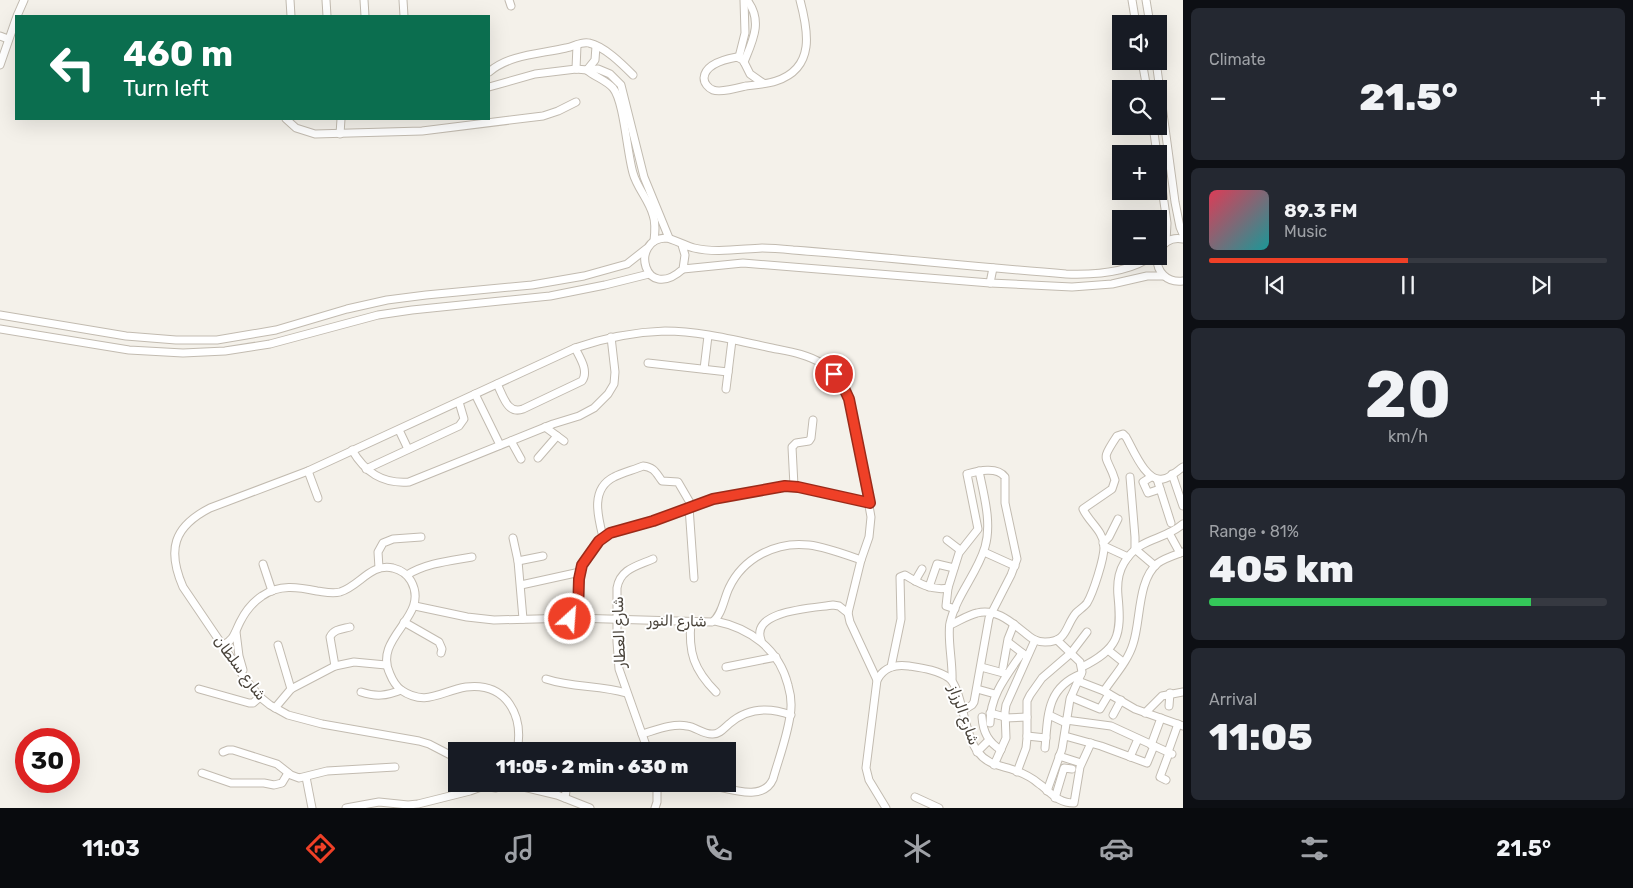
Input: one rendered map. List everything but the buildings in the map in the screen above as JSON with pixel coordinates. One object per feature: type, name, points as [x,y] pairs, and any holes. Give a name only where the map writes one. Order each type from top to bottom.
[{"type":"street","points":[[18,15],[24,0]]},
{"type":"street","points":[[290,0],[291,15]]},
{"type":"street","points":[[326,0],[327,15]]},
{"type":"street","points":[[364,0],[365,15]]},
{"type":"street","points":[[404,0],[404,15]]},
{"type":"street","points":[[740,87],[745,78],[743,62],[746,0]]},
{"type":"street","points":[[743,62],[754,37],[756,27],[754,13],[746,0]]},
{"type":"street","points":[[763,84],[753,77],[743,62],[735,56],[713,65],[706,72],[704,81],[715,91],[721,91],[740,87],[763,84],[775,82],[786,76],[799,65],[807,50],[808,33],[800,0]]},
{"type":"street","points":[[1132,0],[1134,15]]},
{"type":"street","points":[[1146,0],[1148,15]]},
{"type":"street","points":[[0,65],[15,23]]},
{"type":"street","points":[[0,36],[8,39]]},
{"type":"street","points":[[490,71],[505,63],[522,57],[585,43],[596,46],[616,59],[632,75]]},
{"type":"street","points":[[576,69],[577,45]]},
{"type":"street","points":[[588,70],[595,60],[596,46]]},
{"type":"street","points":[[490,87],[535,74],[576,69],[598,69],[610,74],[621,85],[633,173],[639,189],[653,214],[655,227],[654,241]]},
{"type":"street","points":[[588,70],[594,76],[604,80],[614,88],[629,138],[669,238]]},
{"type":"street","points":[[1157,70],[1173,187],[1179,225],[1183,234]]},
{"type":"street","points":[[614,88],[621,85]]},
{"type":"street","points":[[287,120],[296,128],[315,134],[401,133],[543,116],[576,102]]},
{"type":"street","points":[[340,134],[341,120]]},
{"type":"street","points":[[459,120],[460,127]]},
{"type":"street","points":[[1167,188],[1173,187]]},
{"type":"street","points":[[0,315],[142,338],[193,341],[225,339],[276,330],[347,309],[387,300],[532,285],[584,276],[627,264],[646,250],[654,241],[669,238],[682,245],[702,250],[765,248],[1066,274],[1083,274],[1134,265]]},
{"type":"street","points":[[1167,242],[1174,238],[1183,239]]},
{"type":"street","points":[[682,245],[685,255],[683,269]]},
{"type":"street","points":[[743,263],[744,249]]},
{"type":"street","points":[[646,250],[645,262],[650,274],[658,279],[665,280],[683,269],[743,263],[990,283],[1072,287],[1107,284],[1147,276],[1163,276]]},
{"type":"street","points":[[1158,265],[1163,276],[1174,282],[1183,281]]},
{"type":"street","points":[[990,283],[993,268]]},
{"type":"street","points":[[0,329],[129,350],[184,353],[225,351],[270,344],[378,315],[550,296],[650,274]]},
{"type":"street","points":[[318,498],[308,471],[575,348],[611,337],[666,331],[688,333],[732,340],[809,357],[823,364],[834,374],[843,386],[849,399],[870,503],[871,517],[870,531],[848,613],[850,622],[877,680]]},
{"type":"street","points":[[704,369],[708,336]]},
{"type":"street","points":[[352,450],[366,469],[379,478],[393,482],[409,482],[586,412],[594,408],[608,394],[614,384],[615,372],[611,337]]},
{"type":"street","points":[[726,389],[732,340]]},
{"type":"street","points":[[497,384],[512,410],[520,410],[579,383],[584,378],[585,371],[575,348]]},
{"type":"street","points":[[648,363],[728,372]]},
{"type":"street","points":[[475,394],[500,445]]},
{"type":"street","points":[[366,469],[462,424],[464,416],[458,402]]},
{"type":"street","points":[[794,486],[792,447],[796,443],[809,441],[813,420]]},
{"type":"street","points":[[545,427],[564,441]]},
{"type":"street","points":[[399,430],[408,449]]},
{"type":"street","points":[[950,625],[977,613],[990,613],[1005,617],[1035,640],[1046,642],[1056,640],[1066,632],[1076,613],[1085,606],[1090,597],[1102,559],[1104,544],[1100,533],[1084,509],[1112,489],[1115,480],[1105,458],[1117,436],[1123,434],[1126,437],[1142,465],[1154,478],[1160,489],[1171,523]]},
{"type":"street","points":[[538,458],[557,436]]},
{"type":"street","points":[[511,441],[521,459]]},
{"type":"street","points":[[603,537],[597,508],[599,492],[603,486],[613,477],[643,466],[653,469],[662,481],[678,482],[690,507],[694,578]]},
{"type":"street","points":[[1160,489],[1148,493],[1143,482],[1154,478],[1164,479],[1183,467]]},
{"type":"street","name":"شارع سلطان","points":[[308,471],[210,508],[195,516],[178,535],[175,542],[174,554],[183,587],[246,680],[260,697],[275,708],[288,715],[322,724],[418,741],[429,744],[448,754]]},
{"type":"street","points":[[952,680],[950,625],[955,610],[984,552],[988,526],[980,471]]},
{"type":"street","points":[[955,610],[946,606],[948,588],[960,550],[978,531],[967,476],[968,474],[980,471],[998,471],[1005,477],[1005,503],[1017,554],[1015,566],[990,613],[986,627],[974,704],[962,711]]},
{"type":"street","points":[[1172,474],[1183,504]]},
{"type":"street","points":[[1130,476],[1135,549]]},
{"type":"street","points":[[573,618],[578,613],[582,565],[599,541],[610,533],[734,495],[794,486],[870,503]]},
{"type":"street","points":[[1104,544],[1118,519]]},
{"type":"street","points":[[1045,748],[1049,715],[1057,690],[1070,679],[1080,674],[1108,650],[1118,635],[1120,623],[1118,577],[1122,565],[1135,549],[1145,542],[1169,533],[1183,524]]},
{"type":"street","points":[[1071,697],[1100,709],[1107,692],[1133,645],[1149,575],[1163,560],[1181,552],[1169,533]]},
{"type":"street","points":[[379,568],[378,552],[383,543],[389,540],[421,537]]},
{"type":"street","points":[[513,538],[521,585],[523,619]]},
{"type":"street","points":[[947,540],[960,550]]},
{"type":"street","points":[[1104,544],[1128,557]]},
{"type":"street","name":"شارع النور","points":[[415,606],[467,617],[494,620],[573,618],[708,623],[714,621],[734,579],[749,562],[768,551],[789,545],[811,545],[861,560]]},
{"type":"street","points":[[1135,549],[1156,566]]},
{"type":"street","points":[[984,552],[1015,566]]},
{"type":"street","points":[[518,561],[543,556]]},
{"type":"street","points":[[407,575],[434,563],[472,557]]},
{"type":"street","name":"شارع العطار","points":[[645,742],[619,669],[617,588],[618,580],[626,571],[653,559]]},
{"type":"street","points":[[263,564],[272,591]]},
{"type":"street","points":[[929,587],[937,564],[954,568]]},
{"type":"street","points":[[223,645],[231,640],[248,609],[262,596],[272,591],[294,587],[329,593],[340,592],[379,568],[397,569],[407,575],[410,580],[415,592],[415,606],[388,647],[386,665],[393,681],[401,690],[425,698],[436,697],[466,687],[477,687],[496,693],[509,703],[515,713],[519,728],[518,742]]},
{"type":"street","points":[[915,581],[922,569]]},
{"type":"street","points":[[521,585],[580,572]]},
{"type":"street","points":[[886,808],[869,780],[866,768],[877,680],[882,672],[891,667],[901,619],[900,577],[905,575],[929,587],[948,588]]},
{"type":"street","points":[[761,641],[759,635],[762,624],[766,620],[781,614],[833,606],[844,609],[848,613]]},
{"type":"street","points":[[714,621],[739,627],[761,641],[776,657],[787,679],[790,691],[791,715],[773,779],[764,790],[753,793],[736,790]]},
{"type":"street","points":[[404,622],[439,642],[442,649],[441,652]]},
{"type":"street","points":[[691,622],[689,638],[691,653],[705,681],[716,692]]},
{"type":"street","points":[[1003,667],[1014,624]]},
{"type":"street","points":[[335,666],[330,637],[336,630],[350,627]]},
{"type":"street","points":[[236,631],[239,656],[246,680]]},
{"type":"street","points":[[1017,772],[1026,748],[1027,701],[1030,695],[1042,678],[1071,653],[1087,632]]},
{"type":"street","points":[[990,723],[990,713],[996,694],[1007,674],[1025,655],[1035,640]]},
{"type":"street","points":[[1047,791],[1060,756],[1071,697],[1080,674],[1080,662],[1056,640]]},
{"type":"street","points":[[1008,642],[1025,655]]},
{"type":"street","points":[[278,645],[291,689]]},
{"type":"street","points":[[1108,650],[1123,662]]},
{"type":"street","points":[[994,765],[1006,738],[1005,718],[1007,702],[1025,655]]},
{"type":"street","points":[[726,667],[776,657]]},
{"type":"street","points":[[275,708],[291,689],[335,666],[354,662],[386,665]]},
{"type":"street","name":"شارع الرزاز","points":[[891,667],[898,665],[926,669],[937,672],[952,680],[957,689],[965,725],[977,752],[990,763],[1017,772],[1038,783],[1054,798]]},
{"type":"street","points":[[981,667],[1007,674]]},
{"type":"street","points":[[1080,674],[1135,709],[1180,725],[1160,777],[1166,780]]},
{"type":"street","points":[[546,678],[573,686],[605,688],[626,693]]},
{"type":"street","points":[[200,689],[249,704],[255,702],[260,697]]},
{"type":"street","points":[[977,689],[996,694]]},
{"type":"street","points":[[361,692],[378,696],[401,690]]},
{"type":"street","points":[[1145,713],[1162,696],[1183,692]]},
{"type":"street","points":[[1169,706],[1170,693]]},
{"type":"street","points":[[1113,716],[1121,700]]},
{"type":"street","points":[[642,734],[679,725],[693,727],[713,734],[720,732],[737,718],[754,711],[773,710],[791,715]]},
{"type":"street","points":[[990,713],[1005,718],[1027,717]]},
{"type":"street","points":[[1049,715],[1066,721],[1111,726],[1170,753]]},
{"type":"street","points":[[982,717],[982,725],[989,740],[1001,750]]},
{"type":"street","points":[[1064,736],[1091,743],[1148,763],[1161,718]]},
{"type":"street","points":[[1027,736],[1046,738]]},
{"type":"street","points":[[1130,757],[1138,739]]},
{"type":"street","points":[[977,752],[989,740]]},
{"type":"street","points":[[1072,769],[1064,768],[1054,798],[1074,803],[1081,763],[1091,743]]},
{"type":"street","points":[[224,752],[233,750],[273,762],[294,777],[306,777],[327,770],[395,767]]},
{"type":"street","points":[[1060,756],[1081,763]]},
{"type":"street","points":[[202,773],[228,782],[274,785],[282,783],[288,773]]},
{"type":"street","points":[[306,777],[312,808]]},
{"type":"street","points":[[346,808],[379,802],[410,806],[466,792]]},
{"type":"street","points":[[542,792],[565,798],[588,808]]},
{"type":"street","points":[[565,798],[566,792]]},
{"type":"street","points":[[655,808],[656,792]]},
{"type":"street","points":[[915,797],[939,808]]},
{"type":"route","points":[[570,619],[576,617],[578,613],[579,579],[582,565],[599,541],[610,533],[653,521],[713,499],[785,486],[798,487],[870,503],[851,406],[843,386],[834,374]]}]
